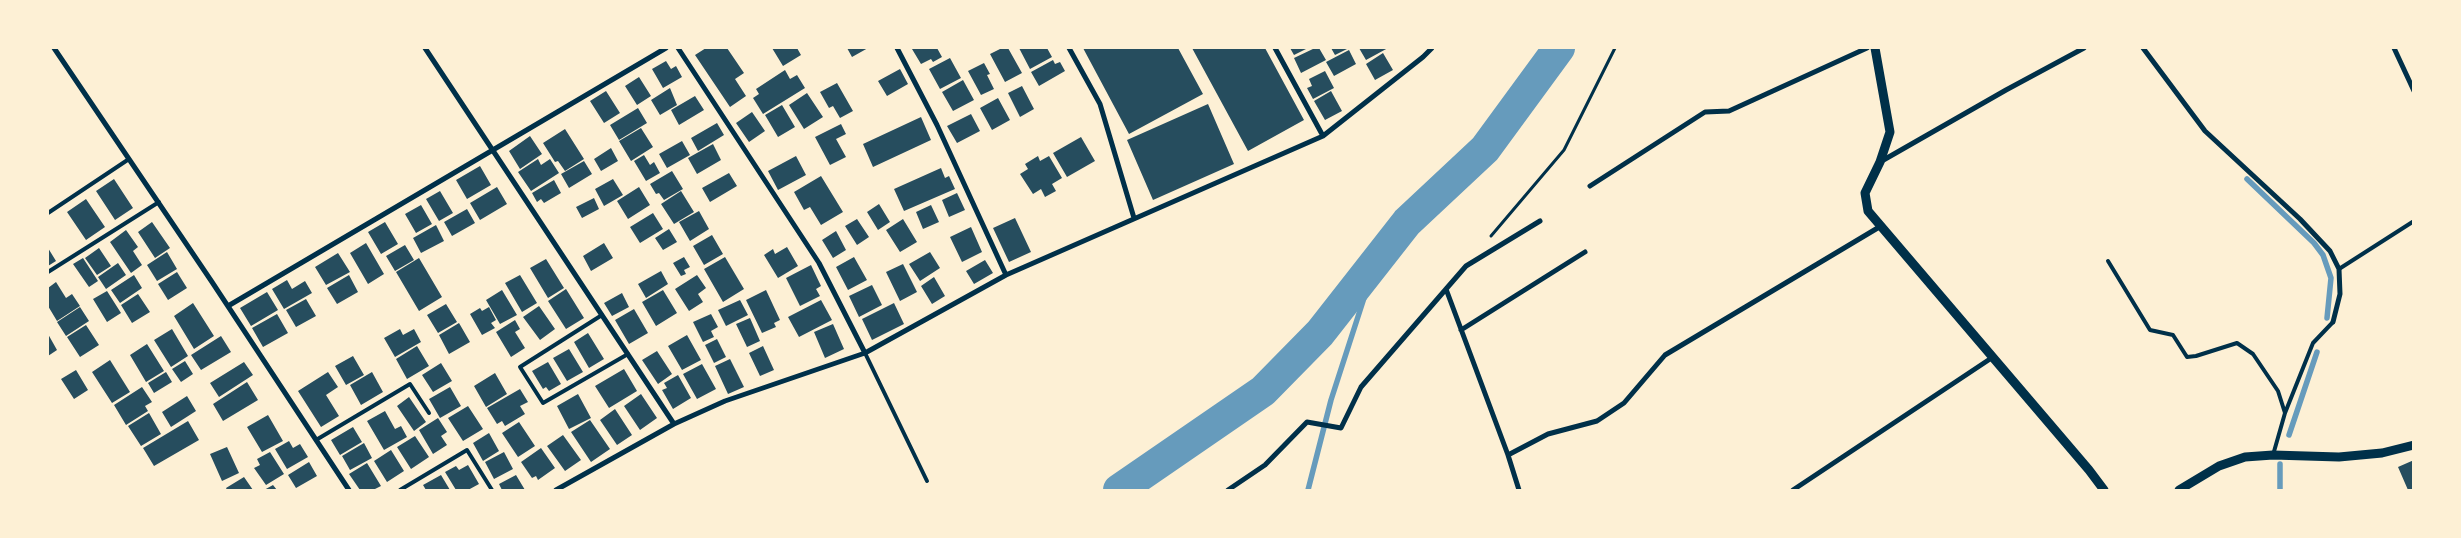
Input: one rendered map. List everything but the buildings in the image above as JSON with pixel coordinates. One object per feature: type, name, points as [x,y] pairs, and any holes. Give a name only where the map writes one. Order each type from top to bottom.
[{"type":"street","points":[[54,48],[159,202],[349,490]]},
{"type":"street","points":[[425,48],[674,424]]},
{"type":"street","points":[[228,306],[666,48]]},
{"type":"street","points":[[678,48],[820,263],[865,353]]},
{"type":"street","points":[[896,48],[937,125],[1006,275]]},
{"type":"street","points":[[1068,48],[1100,104],[1134,218]]},
{"type":"street","points":[[1275,48],[1324,136]]},
{"type":"street","points":[[556,490],[674,424],[724,401],[865,353],[1006,275],[1324,136],[1432,48]]},
{"type":"street","points":[[1590,186],[1705,112],[1729,111],[1868,48]]},
{"type":"street","points":[[1875,48],[1890,132],[1880,162],[1865,193],[1868,211],[2104,490]]},
{"type":"street","points":[[1880,162],[2084,48]]},
{"type":"street","points":[[2144,48],[2204,131],[2300,219],[2330,251],[2339,269],[2340,294],[2333,322]]},
{"type":"street","points":[[2394,48],[2414,91]]},
{"type":"street","points":[[1228,490],[1265,465],[1307,422],[1341,428],[1361,387],[1466,266],[1540,221]]},
{"type":"street","points":[[1508,456],[1548,434],[1597,421],[1624,402],[1665,354],[1881,226]]},
{"type":"street","points":[[1461,330],[1585,252]]},
{"type":"street","points":[[1446,289],[1519,490]]},
{"type":"street","points":[[1792,490],[1993,357]]},
{"type":"street","points":[[2179,490],[2219,466],[2246,457],[2273,455],[2339,457],[2382,453],[2414,445]]},
{"type":"lane","points":[[48,213],[129,159]]},
{"type":"lane","points":[[48,272],[159,202]]},
{"type":"lane","points":[[2339,269],[2414,221]]},
{"type":"lane","points":[[2108,261],[2150,330],[2173,335],[2187,356],[2196,356],[2237,343],[2253,354],[2278,391],[2285,413]]},
{"type":"lane","points":[[602,316],[520,367],[543,403],[628,354]]},
{"type":"lane","points":[[2273,455],[2285,413],[2313,343],[2333,322]]},
{"type":"lane","points":[[865,353],[927,480]]},
{"type":"lane","points":[[316,440],[410,384],[429,412]]},
{"type":"lane","points":[[400,490],[467,450],[492,490]]},
{"type":"path","points":[[1490,237],[1564,150],[1615,48]]},
{"type":"waterway","points":[[1119,490],[1263,391],[1320,333],[1407,222],[1485,149],[1559,48]]},
{"type":"waterway","points":[[2247,179],[2314,243],[2323,255],[2331,278],[2327,318]]},
{"type":"waterway","points":[[1308,490],[1331,400],[1376,261]]},
{"type":"waterway","points":[[2289,435],[2317,352]]},
{"type":"waterway","points":[[2280,464],[2280,490]]}]
